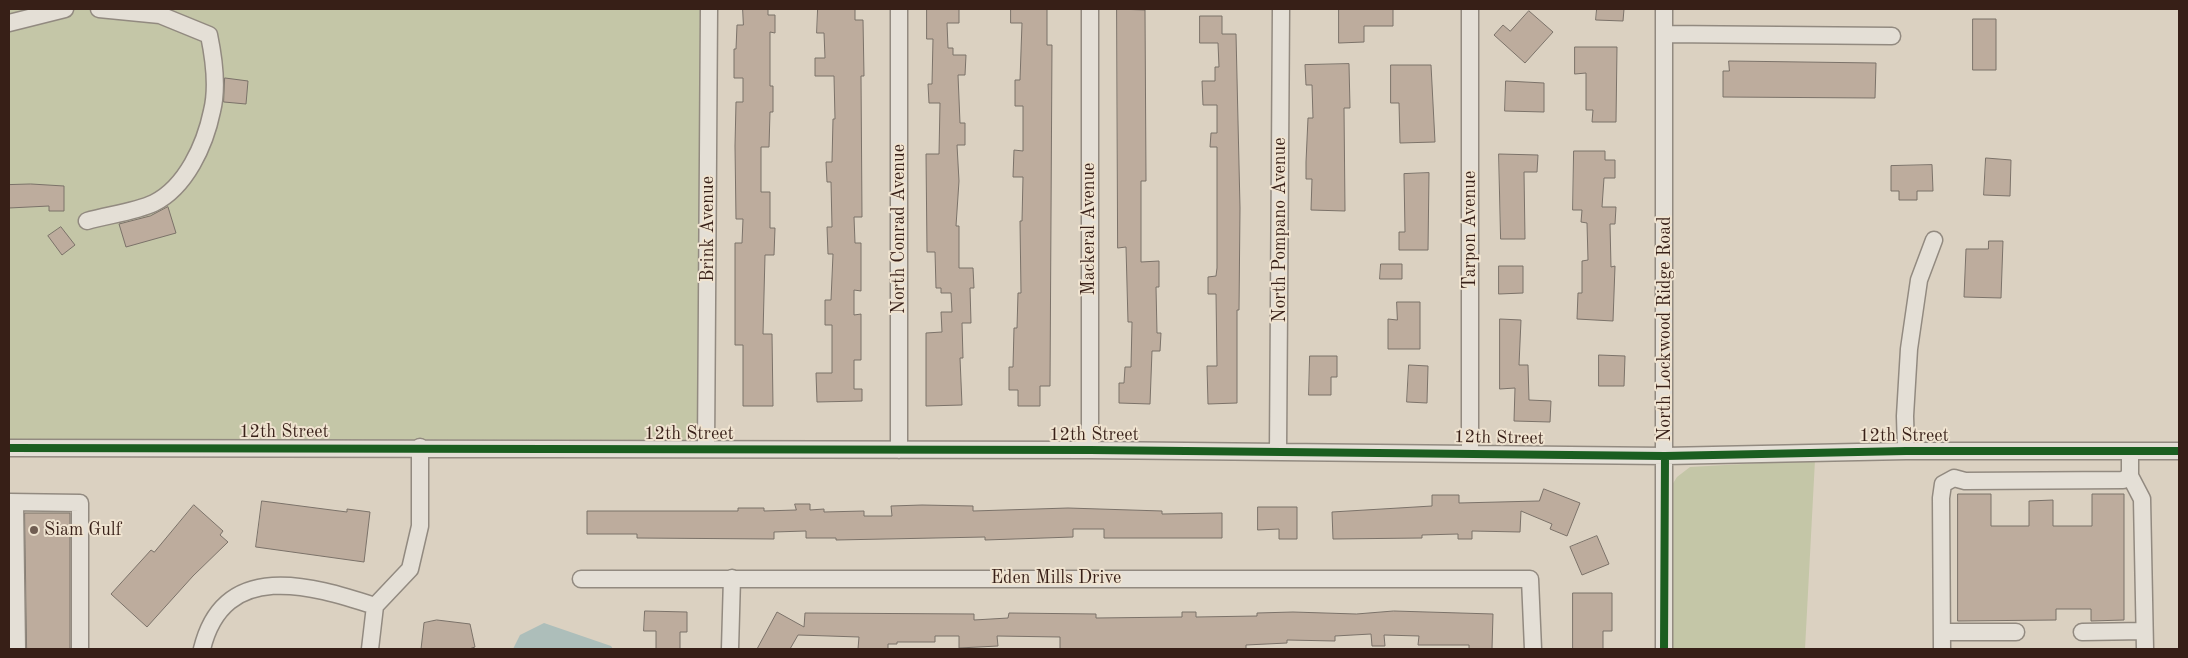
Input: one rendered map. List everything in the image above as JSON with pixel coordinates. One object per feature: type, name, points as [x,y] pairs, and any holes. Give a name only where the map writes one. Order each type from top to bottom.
[{"type":"street","points":[[9,23],[65,9]]},
{"type":"street","points":[[87,221],[154,203],[183,180],[199,148],[212,111],[215,65],[209,35],[160,15],[99,9]]},
{"type":"street","name":"Brink Avenue","points":[[706,449],[709,9]]},
{"type":"street","name":"North Conrad Avenue","points":[[899,9],[899,450]]},
{"type":"street","name":"Mackeral Avenue","points":[[1090,9],[1090,450]]},
{"type":"street","name":"North Pompano Avenue","points":[[1278,451],[1281,9]]},
{"type":"street","name":"Tarpon Avenue","points":[[1470,9],[1470,452]]},
{"type":"street","name":"North Lockwood Ridge Road","points":[[1664,9],[1664,649]]},
{"type":"street","points":[[1664,34],[1892,36]]},
{"type":"street","name":"12th Street","points":[[1906,451],[1905,416],[1909,349],[1919,280],[1934,240]]},
{"type":"street","points":[[370,649],[375,606],[410,569],[420,526],[420,447]]},
{"type":"street","name":"12th Street","points":[[9,448],[420,447],[1090,450],[1470,452],[1665,456],[1906,451],[2179,451]]},
{"type":"street","points":[[1953,451],[1952,471],[1954,478]]},
{"type":"street","points":[[2130,451],[2130,476],[2142,499],[2145,649]]},
{"type":"street","points":[[1942,649],[1941,498],[1943,484],[1954,478],[1965,481],[2123,480],[2130,476]]},
{"type":"street","points":[[17,649],[12,502],[80,503],[80,649]]},
{"type":"street","points":[[730,649],[732,578]]},
{"type":"street","name":"Eden Mills Drive","points":[[581,579],[1530,579],[1533,649]]},
{"type":"street","points":[[202,649],[212,618],[242,593],[262,586],[282,585],[339,594],[375,606]]},
{"type":"street","points":[[2082,632],[2144,631]]},
{"type":"street","points":[[1942,632],[2016,632]]},
{"type":"green space","points":[[9,9],[701,9],[698,440],[9,439]]},
{"type":"green space","points":[[1815,460],[1805,649],[1669,649],[1672,485],[1677,477],[1690,467]]},
{"type":"shaded area","points":[[544,623],[611,646],[613,649],[513,649],[520,635]]},
{"type":"building","points":[[743,9],[768,9],[768,15],[775,15],[775,33],[770,32],[770,86],[773,86],[773,112],[770,112],[769,147],[761,147],[761,192],[770,192],[770,228],[775,228],[774,255],[765,255],[763,334],[772,334],[773,406],[743,406],[743,345],[735,345],[735,243],[742,243],[743,219],[736,219],[736,102],[743,102],[743,78],[734,78],[734,49],[736,49],[737,25],[743,25]]},
{"type":"building","points":[[818,9],[855,9],[855,20],[863,20],[864,76],[861,76],[862,217],[854,217],[855,243],[861,243],[861,291],[854,290],[854,315],[861,314],[861,360],[854,360],[854,389],[862,389],[862,401],[817,402],[816,373],[832,373],[832,325],[825,325],[825,300],[831,300],[833,254],[828,254],[827,227],[832,227],[831,182],[827,182],[826,162],[832,162],[833,119],[835,119],[834,76],[815,76],[815,58],[825,58],[824,33],[817,33]]},
{"type":"building","points":[[927,9],[959,9],[959,23],[947,23],[948,48],[953,48],[953,55],[966,55],[965,75],[958,75],[960,123],[965,123],[965,145],[957,145],[959,181],[956,226],[959,226],[959,268],[973,268],[974,288],[970,288],[971,323],[962,323],[963,358],[960,358],[962,405],[926,406],[926,333],[942,332],[941,312],[952,312],[951,293],[941,293],[941,288],[936,288],[935,252],[927,252],[926,154],[939,154],[940,103],[929,103],[928,84],[932,84],[933,39],[927,39]]},
{"type":"building","points":[[1011,9],[1047,9],[1047,45],[1052,45],[1050,386],[1040,386],[1040,406],[1018,406],[1018,390],[1009,390],[1009,367],[1013,367],[1014,328],[1017,328],[1018,293],[1021,293],[1020,221],[1022,221],[1023,177],[1013,177],[1014,150],[1023,151],[1023,106],[1015,106],[1015,80],[1020,80],[1022,23],[1011,23]]},
{"type":"building","points":[[1117,9],[1145,10],[1146,181],[1141,181],[1141,262],[1159,261],[1159,287],[1156,287],[1157,333],[1161,333],[1160,351],[1152,351],[1150,404],[1119,403],[1119,383],[1124,383],[1125,367],[1131,367],[1132,322],[1128,322],[1126,247],[1118,248]]},
{"type":"building","points":[[1339,9],[1393,9],[1393,26],[1364,26],[1364,42],[1339,43]]},
{"type":"building","points":[[1597,9],[1624,9],[1623,21],[1596,20]]},
{"type":"building","points":[[1529,11],[1553,32],[1525,63],[1494,35],[1503,25],[1510,31]]},
{"type":"building","points":[[1200,16],[1222,16],[1222,34],[1236,34],[1240,208],[1237,403],[1208,404],[1207,366],[1217,366],[1216,294],[1208,294],[1208,277],[1216,276],[1217,268],[1217,147],[1210,147],[1211,133],[1217,133],[1217,105],[1203,105],[1202,81],[1215,81],[1215,67],[1219,67],[1218,43],[1200,43]]},
{"type":"building","points":[[1973,19],[1996,19],[1996,70],[1973,70]]},
{"type":"building","points":[[1575,47],[1617,47],[1616,122],[1592,122],[1593,110],[1586,110],[1586,73],[1575,74]]},
{"type":"building","points":[[1729,61],[1876,63],[1875,98],[1723,97],[1723,71],[1729,71]]},
{"type":"building","points":[[1349,64],[1350,108],[1344,108],[1345,211],[1311,210],[1312,179],[1306,179],[1306,162],[1308,118],[1313,118],[1312,85],[1306,85],[1305,65]]},
{"type":"building","points":[[1391,65],[1431,65],[1435,142],[1400,143],[1399,103],[1391,103]]},
{"type":"building","points":[[225,78],[248,81],[246,104],[224,102]]},
{"type":"building","points":[[1506,81],[1544,83],[1544,112],[1505,111]]},
{"type":"building","points":[[1574,151],[1605,151],[1605,160],[1615,160],[1615,178],[1604,178],[1602,207],[1616,207],[1615,224],[1610,224],[1611,267],[1615,266],[1613,321],[1577,319],[1578,293],[1582,293],[1582,261],[1588,260],[1587,223],[1581,222],[1582,210],[1573,210]]},
{"type":"building","points":[[1499,154],[1538,155],[1537,172],[1524,172],[1525,239],[1501,239]]},
{"type":"building","points":[[1986,158],[2011,160],[2010,196],[1984,195]]},
{"type":"building","points":[[1932,165],[1933,191],[1917,191],[1917,200],[1899,200],[1899,191],[1891,191],[1891,166]]},
{"type":"building","points":[[1429,173],[1428,250],[1399,250],[1399,232],[1405,232],[1404,174]]},
{"type":"building","points":[[9,185],[64,186],[64,211],[49,211],[49,206],[9,208]]},
{"type":"building","points":[[168,207],[176,233],[126,247],[119,224],[150,216]]},
{"type":"building","points":[[61,227],[75,245],[62,255],[48,236]]},
{"type":"building","points":[[1989,241],[2003,241],[2001,298],[1964,297],[1966,249],[1988,249]]},
{"type":"building","points":[[1381,264],[1402,264],[1402,279],[1380,279]]},
{"type":"building","points":[[1499,266],[1523,266],[1523,293],[1499,294]]},
{"type":"building","points":[[1397,302],[1420,302],[1420,349],[1388,349],[1388,319],[1397,320]]},
{"type":"building","points":[[1500,319],[1521,320],[1519,365],[1528,365],[1529,400],[1551,401],[1550,422],[1514,421],[1515,388],[1500,389]]},
{"type":"building","points":[[1599,355],[1625,356],[1624,386],[1599,386]]},
{"type":"building","points":[[1310,356],[1337,356],[1337,377],[1331,377],[1331,395],[1309,395]]},
{"type":"building","points":[[1409,365],[1428,366],[1427,403],[1407,402]]},
{"type":"building","points":[[1544,489],[1580,503],[1567,536],[1550,529],[1552,524],[1521,511],[1520,532],[1472,531],[1472,539],[1458,539],[1458,534],[1422,535],[1422,538],[1333,539],[1332,512],[1432,506],[1432,495],[1459,495],[1459,503],[1539,501]]},
{"type":"building","points":[[1958,494],[1991,494],[1991,526],[2029,526],[2029,501],[2053,500],[2053,526],[2092,526],[2092,494],[2124,494],[2124,620],[2091,621],[2091,609],[2056,609],[2056,620],[1958,621]]},
{"type":"building","points":[[262,501],[347,512],[347,509],[370,512],[364,562],[256,547]]},
{"type":"building","points":[[795,504],[810,504],[810,510],[824,509],[824,512],[864,511],[864,516],[892,516],[891,506],[922,505],[973,506],[973,511],[1068,508],[1162,511],[1162,514],[1222,513],[1222,538],[1104,538],[1104,529],[1073,529],[1073,537],[985,540],[985,537],[836,540],[836,538],[806,538],[806,531],[774,532],[774,539],[637,538],[637,534],[587,534],[587,511],[738,511],[738,508],[764,508],[764,511],[796,510]]},
{"type":"building","points":[[194,505],[223,531],[220,535],[228,542],[193,576],[147,627],[111,594],[151,550],[154,552]]},
{"type":"building","points":[[1258,507],[1297,507],[1297,539],[1279,539],[1279,529],[1258,530]]},
{"type":"building","points":[[25,513],[70,513],[70,649],[27,649]]},
{"type":"building","points":[[1597,536],[1609,564],[1582,575],[1570,547]]},
{"type":"building","points":[[1573,593],[1612,593],[1612,631],[1603,631],[1603,649],[1573,649]]},
{"type":"building","points":[[645,611],[687,612],[687,632],[680,632],[680,649],[656,649],[656,631],[644,631]]},
{"type":"building","points":[[1394,611],[1493,614],[1492,649],[1469,649],[1469,645],[1418,645],[1419,636],[1384,635],[1385,646],[1372,646],[1371,634],[1335,636],[1335,641],[1287,640],[1287,643],[1246,645],[1246,649],[1060,649],[1060,637],[997,636],[998,646],[959,648],[959,636],[935,636],[935,642],[897,642],[897,644],[888,644],[888,649],[858,649],[859,637],[798,635],[790,649],[757,649],[777,612],[804,627],[805,613],[974,614],[974,620],[1008,618],[1009,613],[1096,614],[1096,618],[1182,617],[1182,612],[1196,612],[1196,617],[1257,616],[1257,613],[1356,614]]},
{"type":"building","points":[[437,620],[470,624],[475,647],[469,649],[421,649],[424,623]]},
{"type":"cycle path","points":[[9,448],[1090,450],[1665,456],[1906,451],[2179,451]]},
{"type":"cycle path","points":[[1664,649],[1665,456]]},
{"type":"place","name":"Siam Gulf","points":[[34,530]]}]
